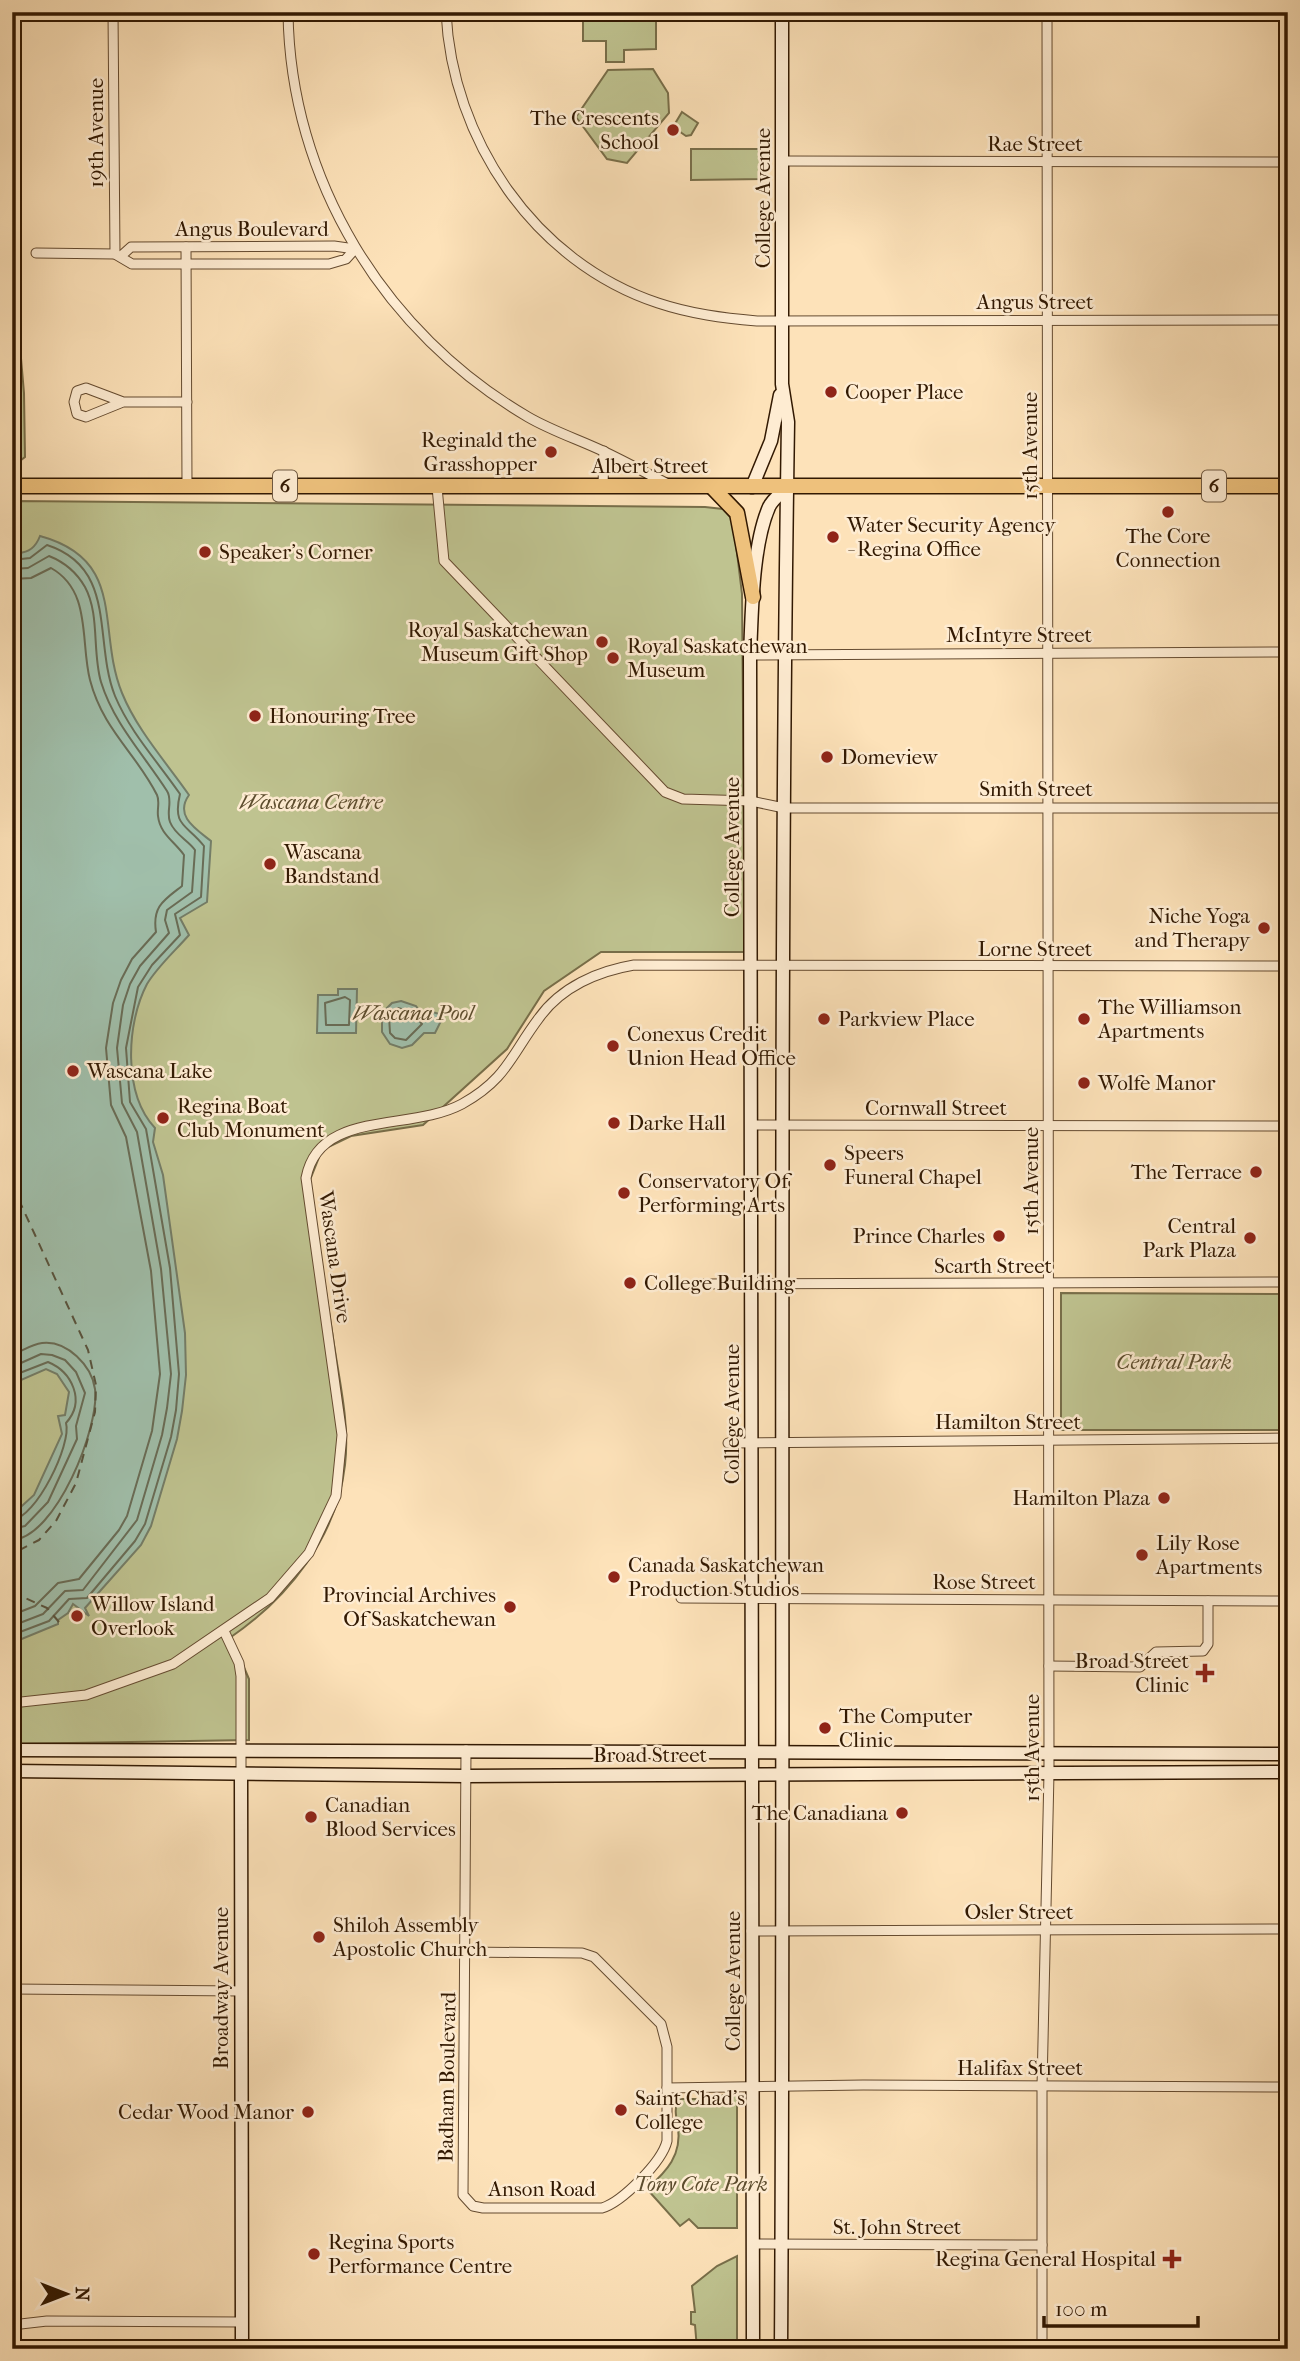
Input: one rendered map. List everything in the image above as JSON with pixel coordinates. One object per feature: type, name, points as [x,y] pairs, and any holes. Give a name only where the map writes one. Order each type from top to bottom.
[{"type":"main road","name":"College Avenue","points":[[781,2349],[780,1751],[784,1599],[781,1442],[782,967],[788,422],[782,384],[782,12]]},
{"type":"main road","name":"College Avenue","points":[[752,487],[771,441],[782,384]]},
{"type":"main road","name":"Albert Street","points":[[12,486],[1288,486]]},
{"type":"main road","points":[[712,487],[737,513],[753,597]]},
{"type":"main road","name":"College Avenue","points":[[753,2349],[750,655],[753,597],[769,505],[787,487]]},
{"type":"main road","name":"Broad Street","points":[[12,1750],[1288,1754]]},
{"type":"main road","name":"Broad Street","points":[[12,1771],[466,1776],[1288,1773]]},
{"type":"main road","name":"Broadway Avenue","points":[[242,1773],[242,2349]]},
{"type":"street","name":"19th Avenue","points":[[113,12],[118,255]]},
{"type":"street","points":[[288,12],[294,79],[302,121],[328,195],[355,249],[404,316],[438,352],[529,418],[604,451],[672,486]]},
{"type":"street","name":"Angus Street","points":[[446,12],[457,89],[492,168],[525,212],[565,251],[611,281],[656,302],[717,317],[782,320],[1288,320]]},
{"type":"street","name":"15th Avenue","points":[[1042,2349],[1042,2086],[1049,1773],[1047,12]]},
{"type":"street","name":"Rae Street","points":[[782,162],[1288,162]]},
{"type":"street","name":"Angus Boulevard","points":[[118,255],[131,247],[355,249]]},
{"type":"street","points":[[181,486],[187,402],[186,247]]},
{"type":"street","name":"Angus Boulevard","points":[[36,253],[118,255],[132,264],[328,264],[346,259],[355,249]]},
{"type":"street","points":[[123,402],[86,417],[77,414],[74,402],[77,391],[86,388],[123,402],[187,402]]},
{"type":"street","points":[[603,486],[604,451]]},
{"type":"street","name":"Smith Street","points":[[437,486],[444,561],[665,792],[683,799],[751,801],[784,808],[1288,807]]},
{"type":"street","name":"McIntyre Street","points":[[750,655],[1288,652]]},
{"type":"street","name":"Wascana Drive","points":[[12,1703],[86,1695],[173,1664],[270,1598],[309,1553],[336,1496],[342,1435],[306,1178],[309,1161],[317,1148],[343,1132],[422,1118],[456,1107],[478,1095],[503,1074],[539,1017],[559,995],[606,970],[634,965],[752,964],[782,967]]},
{"type":"street","name":"Lorne Street","points":[[782,967],[1288,966]]},
{"type":"street","name":"Cornwall Street","points":[[752,1125],[1288,1126]]},
{"type":"street","name":"Scarth Street","points":[[699,1284],[1288,1282]]},
{"type":"street","name":"Hamilton Street","points":[[727,1443],[1288,1438]]},
{"type":"street","name":"Rose Street","points":[[681,1598],[1288,1601]]},
{"type":"street","points":[[1049,1666],[1140,1667],[1156,1652],[1203,1651],[1208,1644],[1208,1601]]},
{"type":"street","name":"Broadway Avenue","points":[[224,1631],[239,1663],[241,1676],[242,1773]]},
{"type":"street","name":"Badham Boulevard","points":[[463,2195],[466,1750]]},
{"type":"street","name":"Osler Street","points":[[751,1931],[1288,1929]]},
{"type":"street","name":"Anson Road","points":[[463,2195],[473,2206],[483,2208],[601,2208],[614,2204],[664,2153],[667,2088],[667,2047],[661,2024],[594,1957],[582,1953],[466,1952]]},
{"type":"street","points":[[12,1989],[240,1991]]},
{"type":"street","points":[[667,2088],[753,2087]]},
{"type":"street","name":"Halifax Street","points":[[753,2087],[1288,2087]]},
{"type":"street","name":"St. John Street","points":[[752,2244],[1042,2245]]},
{"type":"street","points":[[12,2325],[47,2321],[242,2322]]},
{"type":"green space","points":[[583,14],[656,14],[656,49],[624,50],[624,62],[606,62],[606,41],[583,41]]},
{"type":"green space","points":[[653,69],[668,93],[669,113],[627,163],[607,159],[576,117],[608,70]]},
{"type":"green space","points":[[682,112],[698,123],[691,135],[686,136],[673,127]]},
{"type":"green space","points":[[691,149],[764,149],[764,179],[691,180]]},
{"type":"green space","points":[[12,254],[24,393],[25,457],[12,467]]},
{"type":"green space","name":"Wascana Centre","points":[[12,501],[705,507],[723,509],[733,520],[742,594],[745,952],[601,952],[544,991],[507,1049],[423,1125],[351,1136],[322,1150],[310,1180],[343,1402],[345,1465],[332,1517],[306,1563],[272,1604],[231,1637],[249,1679],[249,1740],[12,1744]]},
{"type":"green space","name":"Central Park","points":[[1061,1293],[1288,1294],[1288,1430],[1061,1430]]},
{"type":"green space","name":"Tony Cote Park","points":[[723,2095],[737,2095],[737,2228],[698,2228],[689,2219],[680,2226],[647,2189],[667,2169],[678,2146],[678,2099],[717,2099]]},
{"type":"green space","points":[[737,2256],[737,2349],[697,2349],[695,2325],[691,2324],[691,2312],[695,2312],[692,2286],[717,2266]]},
{"type":"water","name":"Wascana Lake","points":[[40,536],[68,547],[86,562],[98,579],[115,669],[128,707],[189,795],[185,803],[185,816],[211,841],[207,902],[180,918],[189,935],[147,984],[140,1000],[132,1038],[131,1058],[137,1097],[155,1128],[153,1142],[163,1175],[185,1333],[186,1375],[177,1439],[151,1526],[141,1545],[85,1608],[89,1616],[73,1604],[68,1613],[58,1620],[58,1624],[12,1643],[12,1515],[34,1495],[62,1434],[58,1416],[65,1415],[69,1392],[57,1374],[46,1369],[12,1384],[12,552],[22,553],[29,550]]},
{"type":"water","points":[[338,989],[357,989],[356,1033],[317,1033],[318,995],[338,995]]},
{"type":"water","points":[[401,1001],[416,1006],[424,1017],[433,1012],[439,1014],[441,1021],[435,1033],[424,1033],[412,1045],[402,1048],[390,1044],[382,1032],[382,1013],[392,1003]]},
{"type":"ferry route","points":[[12,1185],[88,1350],[96,1385],[95,1412],[76,1483],[56,1521],[39,1540],[12,1554]]},
{"type":"ferry route","points":[[12,1592],[47,1608],[59,1622]]},
{"type":"place","name":"The Crescents School","points":[[673,130]]},
{"type":"place","name":"Cooper Place","points":[[831,392]]},
{"type":"place","name":"Reginald the Grasshopper","points":[[551,452]]},
{"type":"place","name":"The Core Connection","points":[[1168,512]]},
{"type":"place","name":"Water Security Agency - Regina Office","points":[[833,537]]},
{"type":"place","name":"Speaker's Corner","points":[[205,552]]},
{"type":"place","name":"Royal Saskatchewan Museum Gift Shop","points":[[602,642]]},
{"type":"place","name":"Royal Saskatchewan Museum","points":[[613,658]]},
{"type":"place","name":"Honouring Tree","points":[[255,716]]},
{"type":"place","name":"Domeview","points":[[827,757]]},
{"type":"place","name":"Wascana Bandstand","points":[[270,864]]},
{"type":"place","name":"Niche Yoga and Therapy","points":[[1264,928]]},
{"type":"place","name":"Parkview Place","points":[[824,1019]]},
{"type":"place","name":"The Williamson Apartments","points":[[1084,1019]]},
{"type":"place","name":"Conexus Credit Union Head Office","points":[[613,1046]]},
{"type":"place","name":"Wascana Lake","points":[[73,1071]]},
{"type":"place","name":"Wolfe Manor","points":[[1084,1083]]},
{"type":"place","name":"Regina Boat Club Monument","points":[[163,1118]]},
{"type":"place","name":"Darke Hall","points":[[614,1123]]},
{"type":"place","name":"Speers Funeral Chapel","points":[[830,1165]]},
{"type":"place","name":"The Terrace","points":[[1256,1172]]},
{"type":"place","name":"Conservatory Of Performing Arts","points":[[624,1193]]},
{"type":"place","name":"Prince Charles","points":[[999,1236]]},
{"type":"place","name":"Central Park Plaza","points":[[1250,1238]]},
{"type":"place","name":"College Building","points":[[630,1283]]},
{"type":"place","name":"Hamilton Plaza","points":[[1164,1498]]},
{"type":"place","name":"Lily Rose Apartments","points":[[1142,1555]]},
{"type":"place","name":"Canada Saskatchewan Production Studios","points":[[614,1577]]},
{"type":"place","name":"Provincial Archives Of Saskatchewan","points":[[510,1607]]},
{"type":"place","name":"Willow Island Overlook","points":[[77,1616]]},
{"type":"place","name":"Broad Street Clinic","points":[[1205,1673]]},
{"type":"place","name":"The Computer Clinic","points":[[825,1728]]},
{"type":"place","name":"The Canadiana","points":[[902,1813]]},
{"type":"place","name":"Canadian Blood Services","points":[[311,1817]]},
{"type":"place","name":"Shiloh Assembly Apostolic Church","points":[[319,1937]]},
{"type":"place","name":"Saint Chad's College","points":[[621,2110]]},
{"type":"place","name":"Cedar Wood Manor","points":[[308,2112]]},
{"type":"place","name":"Regina Sports Performance Centre","points":[[314,2254]]},
{"type":"place","name":"Regina General Hospital","points":[[1172,2259]]},
{"type":"park label","name":"Wascana Pool","points":[[413,1013]]}]
